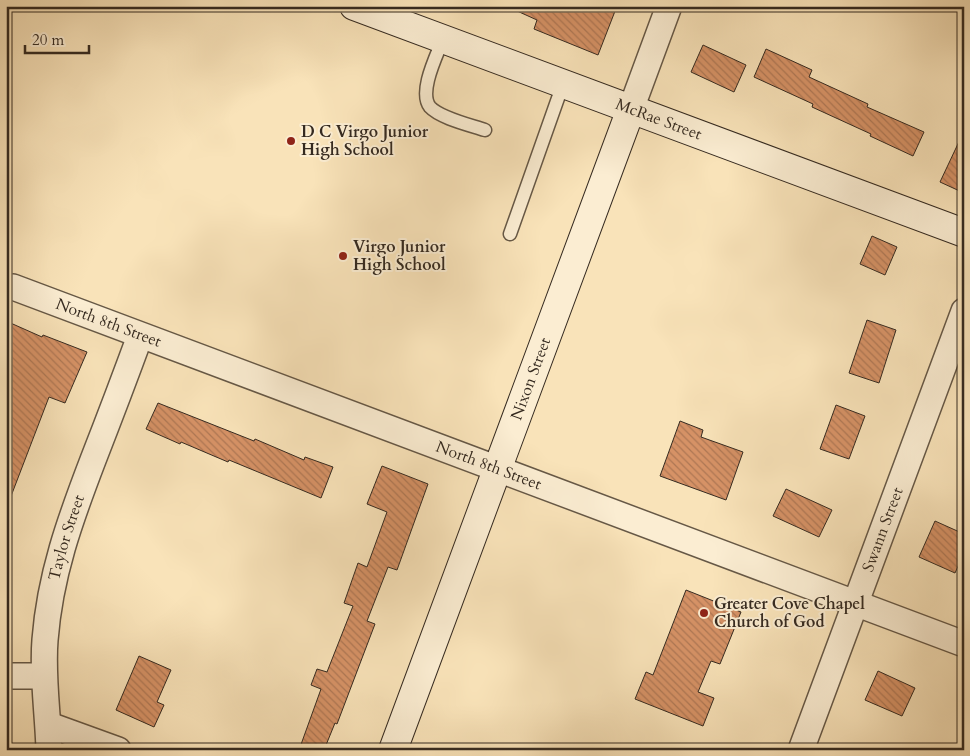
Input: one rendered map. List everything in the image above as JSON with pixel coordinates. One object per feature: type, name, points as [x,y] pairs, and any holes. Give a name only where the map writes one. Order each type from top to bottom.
[{"type":"street","name":"McRae Street","points":[[354,6],[964,233]]},
{"type":"street","name":"Nixon Street","points":[[393,750],[669,6]]},
{"type":"street","name":"North 8th Street","points":[[13,287],[964,644]]},
{"type":"street","name":"Swann Street","points":[[801,750],[964,311]]},
{"type":"street","name":"Taylor Street","points":[[50,750],[44,676],[44,640],[52,585],[58,558],[76,506],[140,336]]},
{"type":"street","points":[[6,676],[44,676]]},
{"type":"street","points":[[49,725],[118,750]]},
{"type":"lane","points":[[443,39],[427,82],[426,96],[430,106],[442,115],[485,130]]},
{"type":"lane","points":[[510,234],[563,84]]},
{"type":"building","points":[[506,6],[617,6],[598,55],[534,29],[537,20]]},
{"type":"building","points":[[703,45],[746,65],[734,92],[691,72]]},
{"type":"building","points":[[766,49],[812,70],[809,77],[868,104],[867,107],[924,132],[913,156],[812,107],[813,104],[754,77]]},
{"type":"building","points":[[964,131],[964,193],[940,182]]},
{"type":"building","points":[[872,236],[897,247],[885,275],[860,264]]},
{"type":"building","points":[[867,320],[896,330],[879,383],[849,373]]},
{"type":"building","points":[[6,321],[42,337],[43,335],[87,352],[65,403],[49,397],[8,504],[6,504]]},
{"type":"building","points":[[158,403],[254,441],[255,439],[304,460],[305,457],[333,467],[321,498],[229,460],[228,462],[146,429]]},
{"type":"building","points":[[836,405],[865,416],[849,459],[820,449]]},
{"type":"building","points":[[680,421],[703,430],[701,437],[743,452],[726,500],[660,476]]},
{"type":"building","points":[[382,466],[428,484],[397,570],[388,567],[367,621],[375,624],[337,724],[335,723],[324,750],[299,750],[321,689],[311,685],[317,669],[327,672],[353,606],[344,603],[358,563],[367,567],[387,512],[367,504]]},
{"type":"building","points":[[786,489],[832,510],[819,537],[773,516]]},
{"type":"building","points":[[935,521],[964,534],[964,553],[955,573],[919,557]]},
{"type":"building","points":[[686,590],[741,612],[720,664],[711,661],[698,692],[714,698],[703,726],[635,699],[646,672],[653,675]]},
{"type":"building","points":[[139,656],[171,670],[157,702],[164,705],[154,727],[116,710]]},
{"type":"building","points":[[878,671],[915,688],[902,716],[865,700]]},
{"type":"place","name":"D C Virgo Junior High School","points":[[291,141]]},
{"type":"place","name":"Virgo Junior High School","points":[[343,256]]},
{"type":"place","name":"Greater Cove Chapel Church of God","points":[[704,613]]}]
